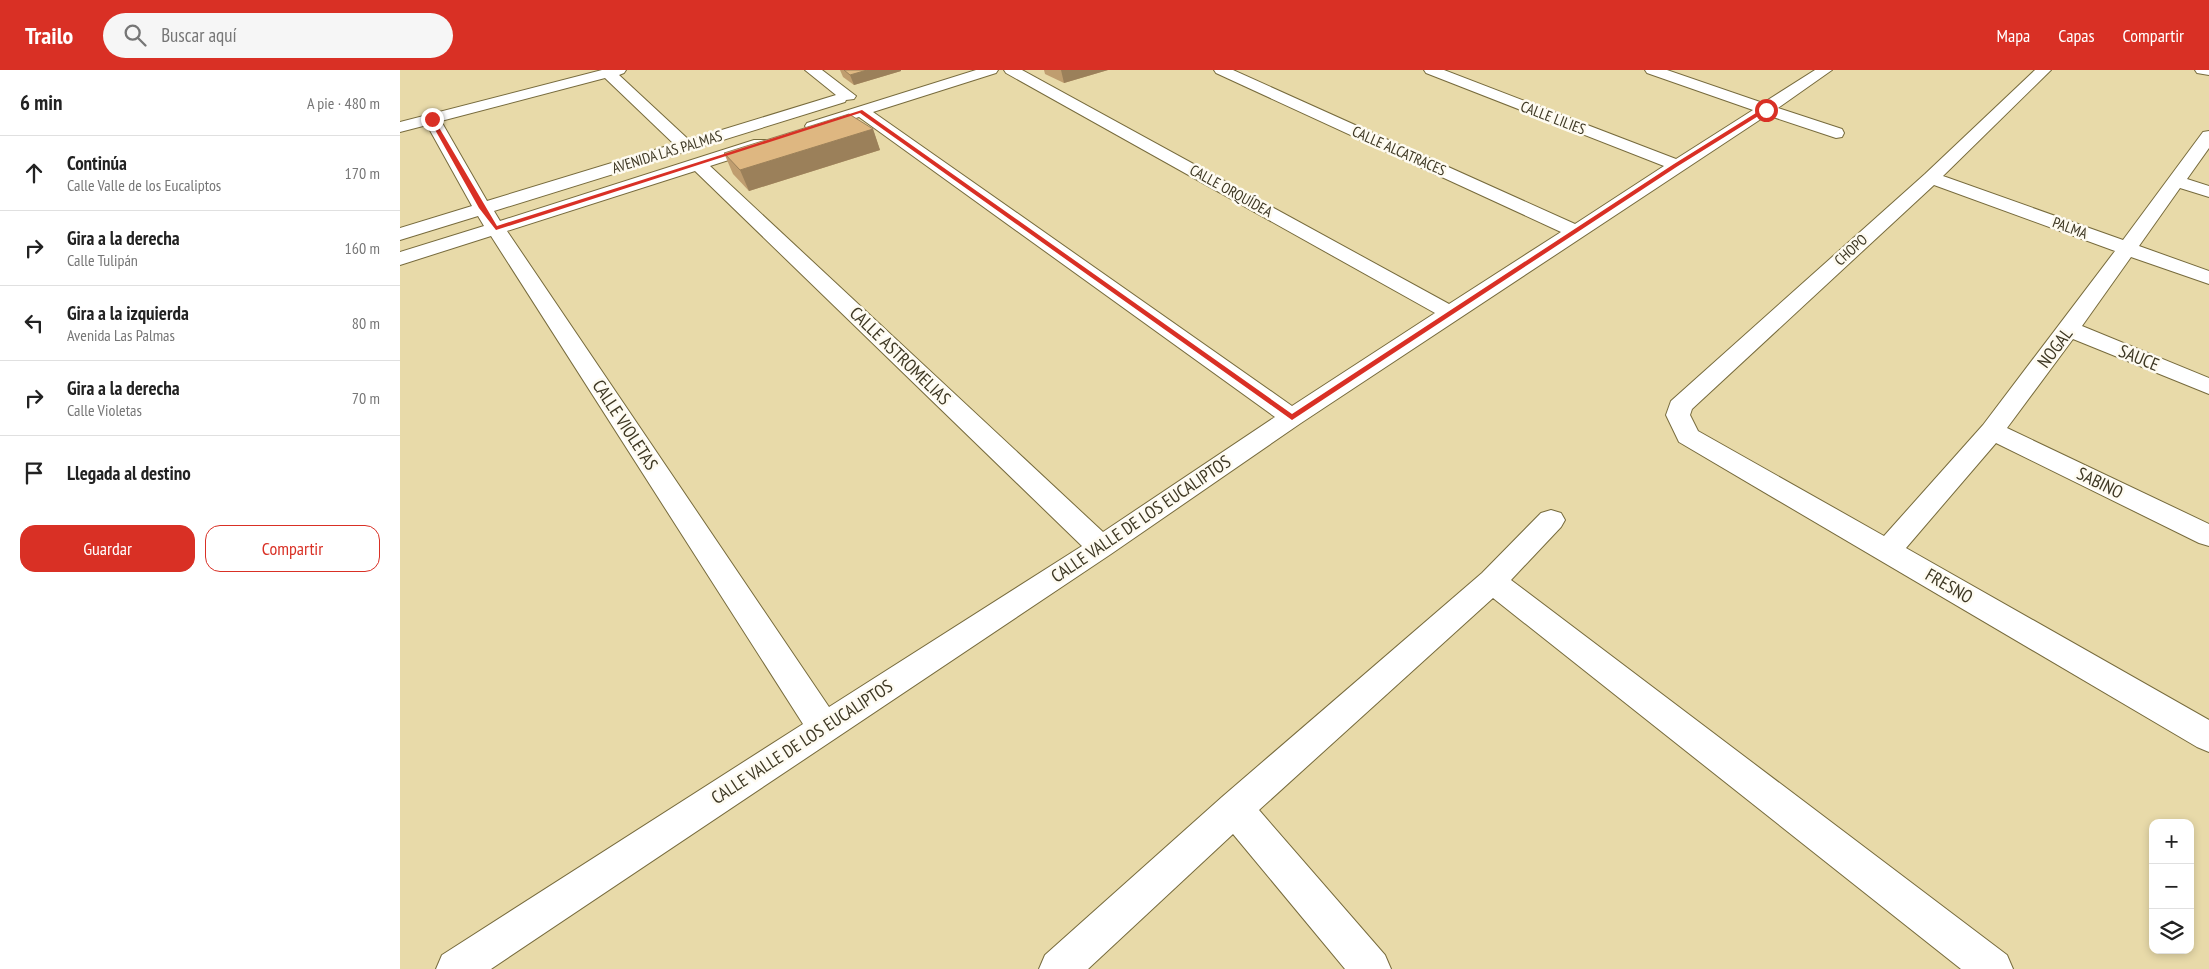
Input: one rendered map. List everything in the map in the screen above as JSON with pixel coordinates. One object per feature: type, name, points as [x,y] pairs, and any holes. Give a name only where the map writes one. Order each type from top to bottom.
[{"type":"street","points":[[812,70],[854,103],[1292,417]]},
{"type":"street","name":"AVENIDA LAS PALMAS","points":[[400,234],[489,218],[854,103],[991,70]]},
{"type":"street","name":"CALLE ORQUÍDEA","points":[[1011,70],[1450,313]]},
{"type":"street","name":"CALLE ALCATRACES","points":[[1220,70],[1577,232]]},
{"type":"street","name":"CALLE LILIES","points":[[1430,70],[1676,165]]},
{"type":"street","points":[[1652,70],[1836,133]]},
{"type":"street","name":"CALLE VALLE DE LOS EUCALIPTOS","points":[[456,969],[1101,547],[1292,417],[1450,313],[1825,70]]},
{"type":"street","name":"CHOPO","points":[[1688,436],[1678,415],[1680,406],[1931,178],[2044,70]]},
{"type":"street","points":[[2202,70],[2209,72]]},
{"type":"street","points":[[400,127],[614,71]]},
{"type":"street","name":"CALLE ASTROMELIAS","points":[[614,71],[692,155],[1101,547]]},
{"type":"street","name":"AVENIDA LAS PALMAS","points":[[797,132],[854,103],[867,90]]},
{"type":"street","name":"CALLE VIOLETAS","points":[[432,119],[489,218],[824,728]]},
{"type":"street","name":"NOGAL","points":[[1888,550],[1992,430],[2128,249],[2209,136]]},
{"type":"street","name":"AVENIDA LAS PALMAS","points":[[400,259],[489,218],[692,155],[779,138]]},
{"type":"street","name":"PALMA","points":[[1931,178],[2209,278]]},
{"type":"street","points":[[2176,181],[2209,192]]},
{"type":"street","name":"SAUCE","points":[[2068,329],[2209,387]]},
{"type":"street","name":"SABINO","points":[[1992,430],[2209,536]]},
{"type":"street","name":"FRESNO","points":[[1688,436],[2209,737]]},
{"type":"street","points":[[1059,969],[1235,809],[1492,581],[1551,520]]},
{"type":"street","points":[[1492,581],[1993,969]]},
{"type":"street","points":[[1235,809],[1371,969]]},
{"type":"building","points":[[844,70],[867,70],[850,75]]},
{"type":"building","points":[[849,114],[873,129],[740,170],[724,153]]},
{"type":"route","points":[[432,119],[482,208],[496,228],[860,111],[1292,417],[1577,232],[1676,165],[1766,110]]}]
